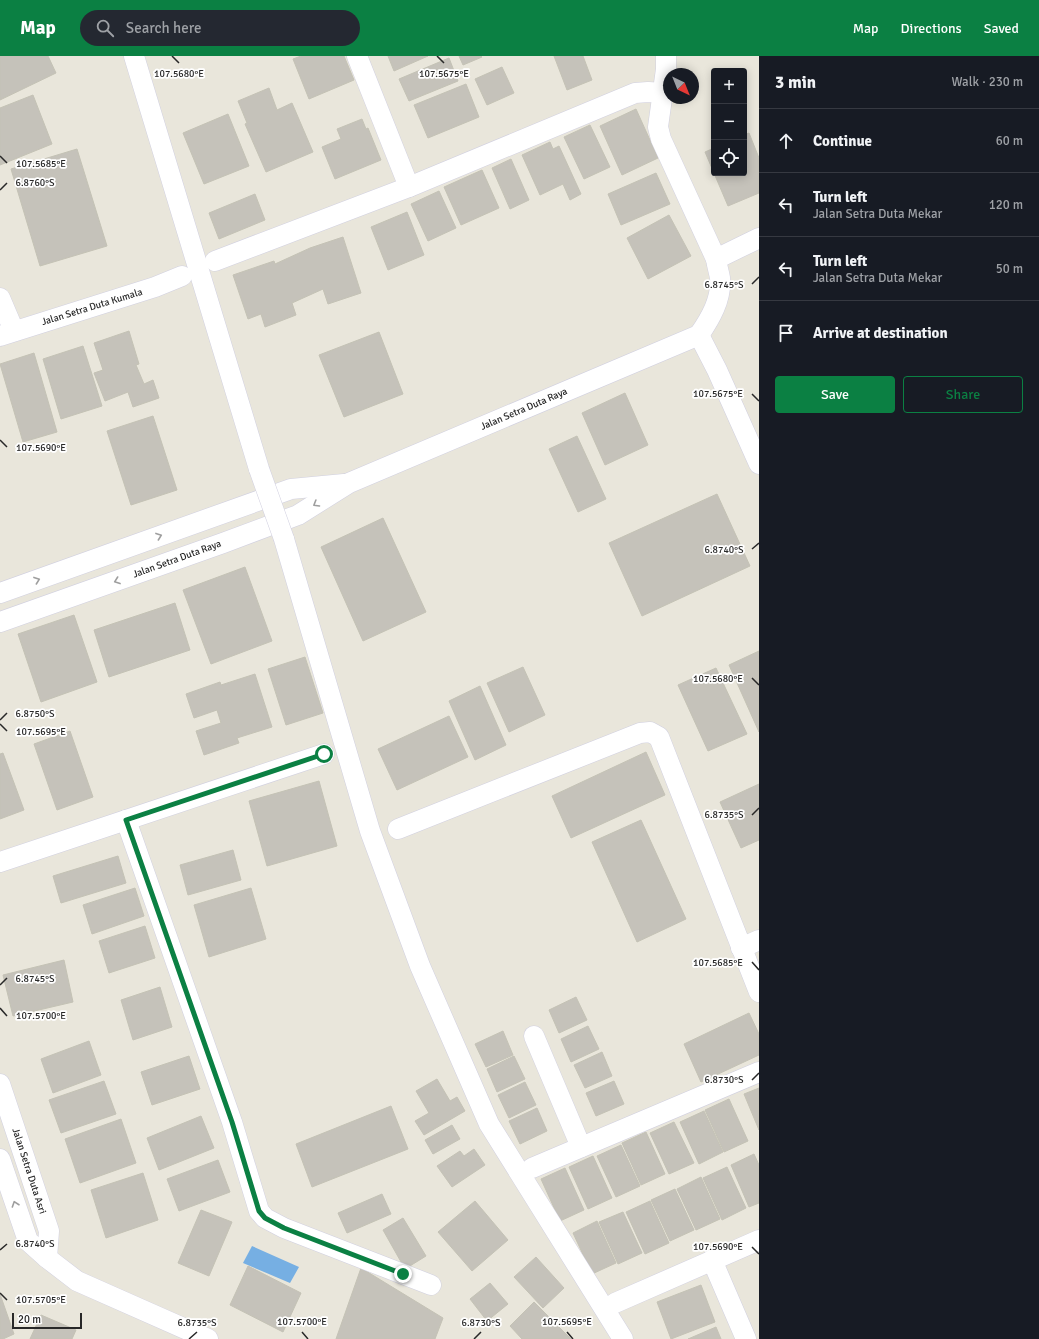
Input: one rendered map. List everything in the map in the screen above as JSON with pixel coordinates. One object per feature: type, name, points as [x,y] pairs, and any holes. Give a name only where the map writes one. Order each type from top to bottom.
[{"type":"street","points":[[134,56],[259,469],[284,539],[370,830],[420,966],[489,1124],[623,1339]]},
{"type":"street","points":[[357,56],[409,187]]},
{"type":"street","points":[[666,56],[666,68]]},
{"type":"street","points":[[215,261],[409,187],[635,93],[663,93]]},
{"type":"street","points":[[663,99],[658,127],[661,139],[716,259],[720,279],[717,300],[710,319],[699,335],[717,370],[759,464]]},
{"type":"street","points":[[716,259],[759,238]]},
{"type":"street","name":"Jalan Setra Duta Kumala","points":[[7,334],[155,287],[182,276]]},
{"type":"street","points":[[0,298],[7,334]]},
{"type":"street","name":"Jalan Setra Duta Raya","points":[[0,622],[298,515],[349,483],[699,335]]},
{"type":"street","name":"Jalan Setra Duta Raya","points":[[0,593],[291,489],[349,483]]},
{"type":"street","points":[[217,515],[223,543]]},
{"type":"street","points":[[398,829],[640,733],[650,732],[660,737],[759,992]]},
{"type":"street","points":[[0,862],[324,754]]},
{"type":"street","points":[[126,820],[232,1122],[259,1211],[265,1218],[284,1228],[431,1285]]},
{"type":"street","points":[[741,948],[759,940]]},
{"type":"street","points":[[534,1036],[580,1147]]},
{"type":"street","points":[[532,1168],[759,1072]]},
{"type":"street","name":"Jalan Setra Duta Asri","points":[[1,1089],[50,1231],[47,1258]]},
{"type":"street","points":[[0,1159],[28,1241],[47,1258],[77,1281],[208,1339]]},
{"type":"street","points":[[615,1303],[759,1240]]},
{"type":"street","points":[[712,1260],[746,1339]]},
{"type":"water","points":[[252,1246],[299,1267],[290,1283],[243,1263]]},
{"type":"building","points":[[0,56],[48,56],[56,73],[0,100]]},
{"type":"building","points":[[301,56],[344,56],[354,80],[309,99],[293,59]]},
{"type":"building","points":[[388,56],[428,56],[394,71]]},
{"type":"building","points":[[459,56],[481,56],[482,57],[463,65]]},
{"type":"building","points":[[554,56],[583,56],[592,80],[567,90]]},
{"type":"building","points":[[449,58],[458,81],[409,101],[399,79]]},
{"type":"building","points":[[502,67],[514,93],[487,105],[475,79]]},
{"type":"building","points":[[466,84],[479,117],[428,138],[414,105]]},
{"type":"building","points":[[269,88],[277,110],[292,103],[313,152],[266,172],[245,124],[247,123],[238,101]]},
{"type":"building","points":[[33,95],[52,144],[0,165],[0,108]]},
{"type":"building","points":[[636,109],[658,158],[622,175],[600,126]]},
{"type":"building","points":[[228,114],[249,166],[204,184],[183,133]]},
{"type":"building","points":[[362,119],[366,129],[368,128],[381,160],[335,179],[322,147],[341,139],[337,129]]},
{"type":"building","points":[[590,125],[610,167],[584,179],[564,137]]},
{"type":"building","points":[[749,133],[759,158],[759,193],[728,206],[715,176],[747,176],[747,134]]},
{"type":"building","points":[[550,142],[553,149],[559,146],[581,194],[570,200],[563,184],[540,195],[522,155]]},
{"type":"building","points":[[77,149],[107,246],[40,266],[11,169]]},
{"type":"building","points":[[711,149],[711,166],[705,152]]},
{"type":"building","points":[[511,159],[529,200],[510,209],[492,168]]},
{"type":"building","points":[[482,170],[499,208],[461,225],[444,187]]},
{"type":"building","points":[[656,173],[670,204],[621,225],[608,194]]},
{"type":"building","points":[[439,191],[456,228],[428,241],[411,204]]},
{"type":"building","points":[[255,194],[265,220],[219,239],[209,213]]},
{"type":"building","points":[[407,212],[424,255],[388,270],[371,227]]},
{"type":"building","points":[[669,215],[691,256],[648,279],[627,238]]},
{"type":"building","points":[[343,237],[361,293],[328,304],[323,289],[292,303],[296,315],[265,327],[261,314],[248,319],[233,275],[274,261],[275,264],[310,248]]},
{"type":"building","points":[[129,331],[139,364],[136,365],[144,384],[153,380],[159,398],[133,407],[128,392],[105,401],[94,373],[103,370],[94,343]]},
{"type":"building","points":[[379,332],[403,394],[344,417],[319,355]]},
{"type":"building","points":[[83,346],[102,406],[61,419],[43,359]]},
{"type":"building","points":[[34,353],[57,432],[23,442],[0,364]]},
{"type":"building","points":[[625,393],[648,445],[605,465],[582,413]]},
{"type":"building","points":[[153,416],[177,490],[131,505],[107,431]]},
{"type":"building","points":[[577,436],[606,499],[578,512],[549,449]]},
{"type":"building","points":[[717,494],[750,566],[642,616],[609,543]]},
{"type":"building","points":[[383,518],[426,612],[363,641],[321,547]]},
{"type":"building","points":[[245,567],[272,641],[211,664],[183,590]]},
{"type":"building","points":[[175,603],[190,650],[109,677],[94,630]]},
{"type":"building","points":[[74,615],[97,682],[41,702],[18,634]]},
{"type":"building","points":[[759,651],[759,732],[729,665]]},
{"type":"building","points":[[305,657],[323,713],[286,725],[268,669]]},
{"type":"building","points":[[523,667],[545,715],[509,732],[487,683]]},
{"type":"building","points":[[716,668],[747,734],[708,751],[678,685]]},
{"type":"building","points":[[255,674],[272,727],[237,738],[239,743],[204,755],[196,731],[221,723],[217,710],[194,718],[186,694],[220,682],[221,685]]},
{"type":"building","points":[[480,686],[506,745],[475,760],[449,701]]},
{"type":"building","points":[[449,716],[468,757],[397,790],[378,749]]},
{"type":"building","points":[[70,731],[93,797],[57,810],[34,744]]},
{"type":"building","points":[[646,752],[665,795],[571,838],[552,796]]},
{"type":"building","points":[[3,753],[24,810],[0,819],[0,754]]},
{"type":"building","points":[[319,781],[337,846],[267,866],[249,801]]},
{"type":"building","points":[[759,784],[759,840],[741,848],[720,802]]},
{"type":"building","points":[[641,820],[686,919],[637,942],[592,842]]},
{"type":"building","points":[[233,850],[241,880],[188,895],[180,865]]},
{"type":"building","points":[[118,856],[126,883],[61,903],[53,876]]},
{"type":"building","points":[[135,888],[144,916],[92,934],[83,905]]},
{"type":"building","points":[[251,888],[266,939],[209,957],[194,905]]},
{"type":"building","points":[[145,926],[155,958],[109,973],[99,941]]},
{"type":"building","points":[[64,960],[73,1002],[13,1016],[3,975]]},
{"type":"building","points":[[160,987],[172,1027],[133,1040],[121,1000]]},
{"type":"building","points":[[576,997],[587,1020],[559,1033],[549,1010]]},
{"type":"building","points":[[749,1013],[759,1034],[759,1055],[701,1082],[684,1044]]},
{"type":"building","points":[[588,1026],[599,1049],[571,1062],[561,1039]]},
{"type":"building","points":[[503,1031],[513,1055],[486,1067],[475,1044]]},
{"type":"building","points":[[89,1041],[101,1075],[53,1093],[41,1059]]},
{"type":"building","points":[[602,1052],[612,1076],[585,1088],[574,1065]]},
{"type":"building","points":[[189,1056],[200,1089],[152,1105],[141,1072]]},
{"type":"building","points":[[514,1056],[525,1079],[497,1092],[487,1069]]},
{"type":"building","points":[[437,1079],[450,1101],[457,1097],[465,1111],[424,1135],[415,1121],[429,1113],[416,1091]]},
{"type":"building","points":[[104,1081],[116,1114],[61,1133],[49,1100]]},
{"type":"building","points":[[614,1081],[624,1104],[596,1116],[586,1093]]},
{"type":"building","points":[[525,1082],[536,1105],[509,1118],[498,1095]]},
{"type":"building","points":[[759,1088],[759,1130],[744,1094]]},
{"type":"building","points":[[729,1099],[748,1141],[724,1152],[705,1110]]},
{"type":"building","points":[[391,1106],[408,1149],[312,1187],[296,1144]]},
{"type":"building","points":[[537,1108],[547,1131],[520,1144],[509,1121]]},
{"type":"building","points":[[704,1111],[723,1152],[699,1164],[680,1122]]},
{"type":"building","points":[[201,1116],[214,1148],[159,1170],[147,1138]]},
{"type":"building","points":[[121,1119],[136,1163],[80,1183],[65,1139]]},
{"type":"building","points":[[674,1122],[694,1163],[669,1174],[650,1133]]},
{"type":"building","points":[[452,1125],[460,1139],[433,1154],[425,1140]]},
{"type":"building","points":[[646,1132],[665,1174],[641,1185],[622,1143]]},
{"type":"building","points":[[621,1145],[640,1186],[616,1197],[597,1156]]},
{"type":"building","points":[[474,1149],[485,1165],[452,1187],[437,1166],[460,1151],[464,1156]]},
{"type":"building","points":[[754,1154],[759,1165],[759,1203],[749,1207],[731,1165]]},
{"type":"building","points":[[593,1156],[612,1198],[588,1209],[569,1167]]},
{"type":"building","points":[[218,1160],[230,1192],[179,1211],[167,1179]]},
{"type":"building","points":[[727,1167],[746,1208],[722,1220],[703,1178]]},
{"type":"building","points":[[565,1168],[584,1210],[560,1221],[541,1179]]},
{"type":"building","points":[[143,1173],[158,1220],[106,1238],[91,1190]]},
{"type":"building","points":[[701,1177],[720,1219],[696,1230],[677,1189]]},
{"type":"building","points":[[675,1189],[694,1230],[670,1241],[651,1200]]},
{"type":"building","points":[[382,1194],[391,1214],[347,1233],[338,1213]]},
{"type":"building","points":[[475,1201],[508,1240],[472,1271],[438,1232]]},
{"type":"building","points":[[650,1201],[669,1243],[645,1254],[626,1212]]},
{"type":"building","points":[[201,1210],[232,1222],[209,1276],[178,1263]]},
{"type":"building","points":[[623,1212],[642,1253],[618,1264],[599,1222]]},
{"type":"building","points":[[403,1218],[426,1256],[405,1269],[383,1230]]},
{"type":"building","points":[[597,1221],[616,1263],[592,1274],[573,1233]]},
{"type":"building","points":[[536,1257],[564,1288],[543,1308],[514,1277]]},
{"type":"building","points":[[248,1266],[301,1293],[283,1332],[230,1305]]},
{"type":"building","points":[[361,1268],[443,1318],[435,1339],[336,1339]]},
{"type":"building","points":[[490,1283],[508,1304],[487,1321],[470,1299]]},
{"type":"building","points":[[701,1285],[715,1322],[671,1339],[657,1302]]},
{"type":"building","points":[[0,1294],[14,1334],[3,1339],[0,1339]]},
{"type":"building","points":[[534,1302],[571,1339],[522,1339],[510,1326]]},
{"type":"building","points":[[41,1315],[76,1330],[72,1339],[30,1339]]},
{"type":"building","points":[[716,1327],[721,1339],[688,1339]]},
{"type":"route","points":[[324,754],[126,820],[232,1122],[259,1211],[265,1218],[284,1228],[403,1274]]}]
